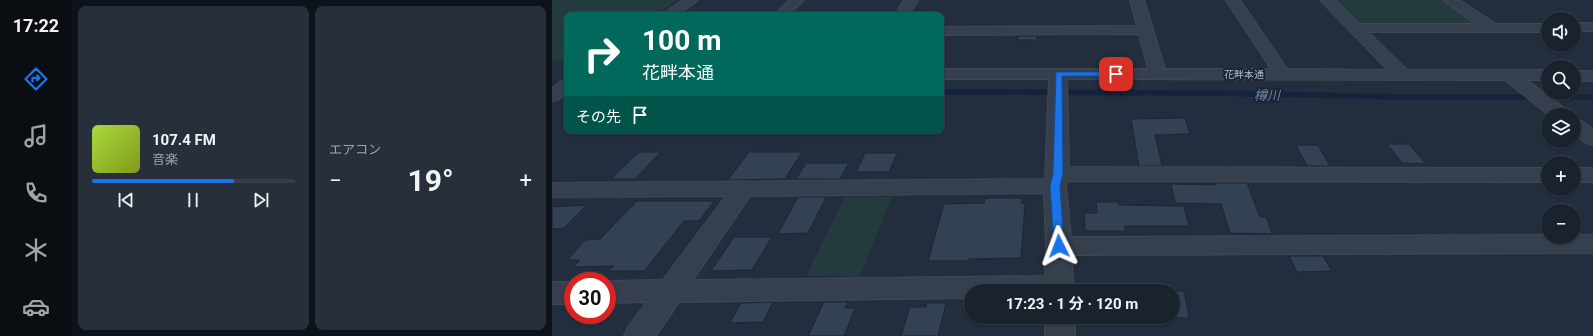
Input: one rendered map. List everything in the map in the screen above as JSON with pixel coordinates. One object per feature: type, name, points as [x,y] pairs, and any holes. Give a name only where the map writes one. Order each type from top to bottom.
[{"type":"street","points":[[673,12],[691,0]]},
{"type":"street","points":[[784,12],[797,0]]},
{"type":"street","points":[[904,12],[910,0]]},
{"type":"street","points":[[1137,0],[1158,74]]},
{"type":"street","points":[[1233,0],[1282,74]]},
{"type":"street","points":[[1327,0],[1403,75]]},
{"type":"street","points":[[1450,0],[1493,28]]},
{"type":"street","points":[[1581,28],[1593,27]]},
{"type":"street","points":[[1356,28],[1541,28]]},
{"type":"street","points":[[944,31],[1145,30]]},
{"type":"street","name":"花畔本通","points":[[944,74],[1057,87],[1158,74],[1403,75],[1514,80],[1541,76]]},
{"type":"street","points":[[1581,76],[1593,76]]},
{"type":"street","points":[[1514,80],[1551,108]]},
{"type":"street","points":[[1057,87],[1059,284]]},
{"type":"street","points":[[1581,130],[1593,139]]},
{"type":"street","points":[[552,190],[743,189],[1057,180],[1541,175]]},
{"type":"street","points":[[1581,175],[1593,175]]},
{"type":"street","points":[[639,336],[743,189]]},
{"type":"street","points":[[1059,246],[1593,244]]},
{"type":"street","points":[[616,292],[964,289]]},
{"type":"street","points":[[552,293],[564,293]]},
{"type":"street","points":[[1060,324],[1060,336]]},
{"type":"green space","points":[[552,0],[678,0],[660,12],[564,12],[564,60],[552,61]]},
{"type":"green space","points":[[1333,0],[1447,0],[1482,24],[1365,26],[1358,24]]},
{"type":"green space","points":[[845,197],[892,197],[860,276],[806,276]]},
{"type":"building","points":[[1018,36],[1037,36],[1036,40],[1017,40]]},
{"type":"building","points":[[1185,118],[1190,134],[1155,135],[1162,166],[1139,166],[1131,119]]},
{"type":"building","points":[[1387,144],[1409,144],[1426,164],[1402,163]]},
{"type":"building","points":[[1296,145],[1318,145],[1330,166],[1307,166]]},
{"type":"building","points":[[639,152],[661,152],[635,179],[611,179]]},
{"type":"building","points":[[749,152],[802,152],[785,179],[728,180]]},
{"type":"building","points":[[865,153],[897,153],[889,172],[856,172]]},
{"type":"building","points":[[806,163],[849,163],[840,179],[796,179]]},
{"type":"building","points":[[1215,183],[1247,183],[1260,217],[1266,217],[1272,234],[1230,233],[1221,204],[1175,203],[1171,184],[1215,185]]},
{"type":"building","points":[[798,197],[826,197],[808,233],[778,234]]},
{"type":"building","points":[[985,198],[1022,198],[1021,203],[1025,203],[1021,258],[969,259],[969,261],[928,261],[944,204],[984,203]]},
{"type":"building","points":[[637,201],[714,201],[699,221],[684,221],[644,271],[609,271],[614,266],[573,267],[580,260],[567,260],[585,240],[600,239]]},
{"type":"building","points":[[1096,202],[1118,202],[1119,205],[1184,206],[1189,226],[1125,226],[1125,231],[1085,231],[1084,213],[1097,213]]},
{"type":"building","points":[[587,205],[564,228],[552,229],[552,207]]},
{"type":"building","points":[[734,237],[772,237],[752,270],[711,271]]},
{"type":"building","points":[[1289,256],[1323,256],[1332,271],[1297,272]]},
{"type":"building","points":[[1180,291],[1184,291],[1189,318],[1180,318]]},
{"type":"building","points":[[773,302],[763,322],[730,323],[741,303]]},
{"type":"building","points":[[824,302],[848,302],[845,308],[855,308],[844,336],[808,336]]},
{"type":"building","points":[[927,303],[946,303],[938,336],[901,336],[910,307],[926,307]]},
{"type":"waterway","name":"樽川","points":[[944,92],[1210,93],[1407,97],[1533,97]]},
{"type":"waterway","name":"樽川","points":[[1581,97],[1593,97]]},
{"type":"route","points":[[1059,246],[1055,186],[1058,174],[1058,74],[1116,74]]}]
